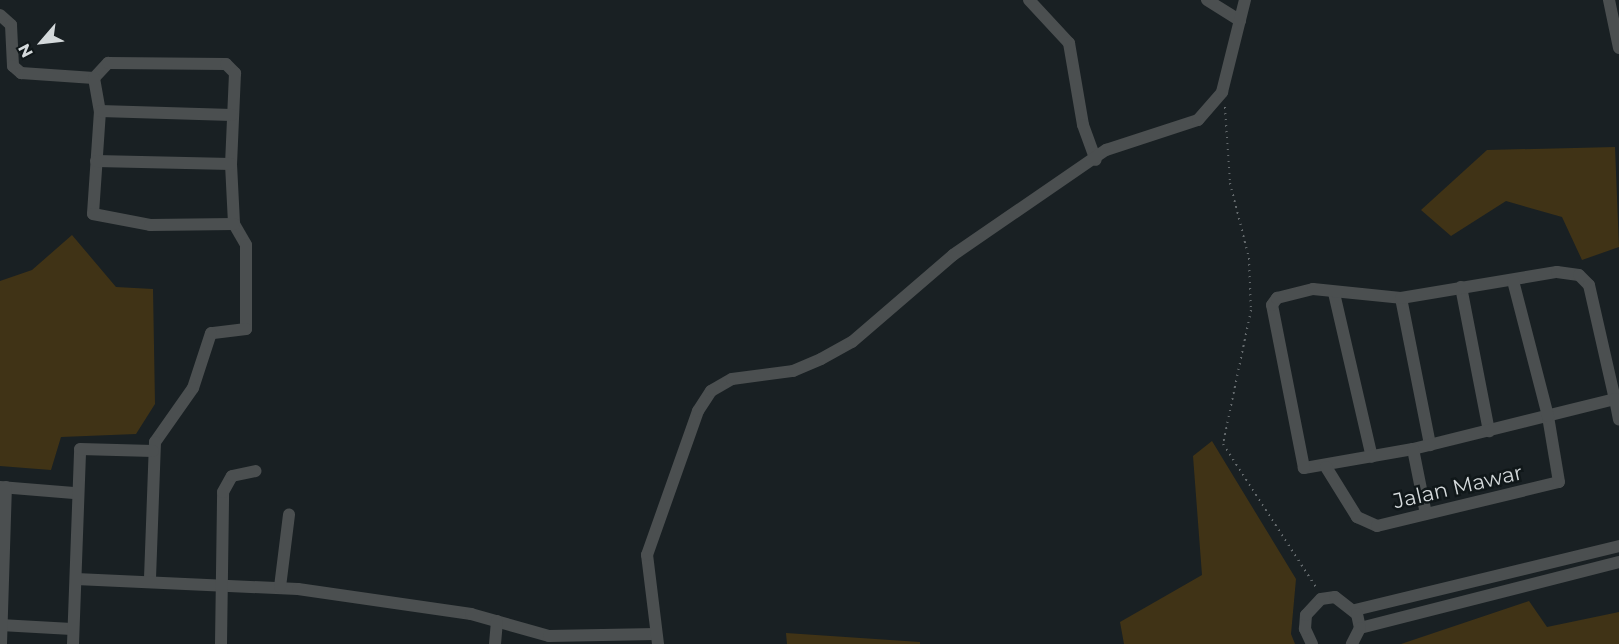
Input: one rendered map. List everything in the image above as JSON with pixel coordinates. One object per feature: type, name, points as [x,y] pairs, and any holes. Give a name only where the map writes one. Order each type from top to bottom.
[{"type":"street","points":[[1029,0],[1069,43],[1083,125],[1096,160]]},
{"type":"street","points":[[1207,0],[1240,21]]},
{"type":"street","points":[[76,579],[150,580],[280,587],[497,621],[546,640],[657,639],[647,555],[698,411],[711,390],[732,379],[793,371],[852,342],[953,255],[1096,160],[1106,150],[1182,129],[1222,92],[1245,0]]},
{"type":"street","points":[[1609,0],[1619,48]]},
{"type":"street","points":[[0,15],[11,25],[15,70],[94,78]]},
{"type":"street","points":[[94,78],[108,63],[229,65],[235,73],[231,164],[234,224],[246,245],[246,328],[211,333],[193,388],[162,425],[153,451],[150,580]]},
{"type":"street","points":[[94,78],[100,111],[91,212],[95,217],[150,225],[234,224]]},
{"type":"street","points":[[100,111],[232,115]]},
{"type":"street","points":[[96,161],[231,164]]},
{"type":"street","points":[[1615,399],[1413,449],[1326,467],[1304,468],[1272,305],[1277,298],[1314,289],[1334,293],[1401,298],[1557,272],[1584,278],[1615,399],[1619,420]]},
{"type":"street","points":[[1513,281],[1548,416]]},
{"type":"street","points":[[1461,287],[1488,430]]},
{"type":"street","points":[[1334,293],[1372,457]]},
{"type":"street","points":[[1401,298],[1430,445]]},
{"type":"street","name":"Jalan Mawar","points":[[1326,467],[1367,524],[1426,514],[1559,482],[1548,416]]},
{"type":"street","points":[[73,644],[76,579],[75,493],[82,447],[153,451]]},
{"type":"street","points":[[1413,449],[1426,514]]},
{"type":"street","points":[[221,644],[223,492],[232,476],[255,471]]},
{"type":"street","points":[[1,644],[3,487],[75,493]]},
{"type":"street","points":[[280,587],[289,515]]},
{"type":"street","points":[[1355,610],[1619,546]]},
{"type":"street","points":[[1360,628],[1619,562]]},
{"type":"street","points":[[1312,644],[1305,629],[1306,615],[1324,598],[1342,599],[1355,610],[1360,628],[1352,644]]},
{"type":"street","points":[[495,644],[497,621]]},
{"type":"street","points":[[1,625],[72,629]]},
{"type":"path","points":[[1222,92],[1231,146],[1230,183],[1251,282],[1249,334],[1223,444],[1324,598]]},
{"type":"shaded area","points":[[1615,147],[1619,247],[1582,260],[1562,217],[1506,201],[1451,236],[1421,210],[1487,150]]},
{"type":"shaded area","points":[[72,235],[116,287],[153,289],[155,404],[136,434],[61,437],[51,470],[0,466],[0,281],[32,270]]},
{"type":"shaded area","points":[[1212,441],[1296,579],[1291,634],[1295,644],[1124,644],[1120,622],[1202,575],[1193,456]]},
{"type":"shaded area","points":[[1529,601],[1547,627],[1619,612],[1619,644],[1401,644]]},
{"type":"shaded area","points":[[786,633],[920,642],[920,644],[787,644]]}]
